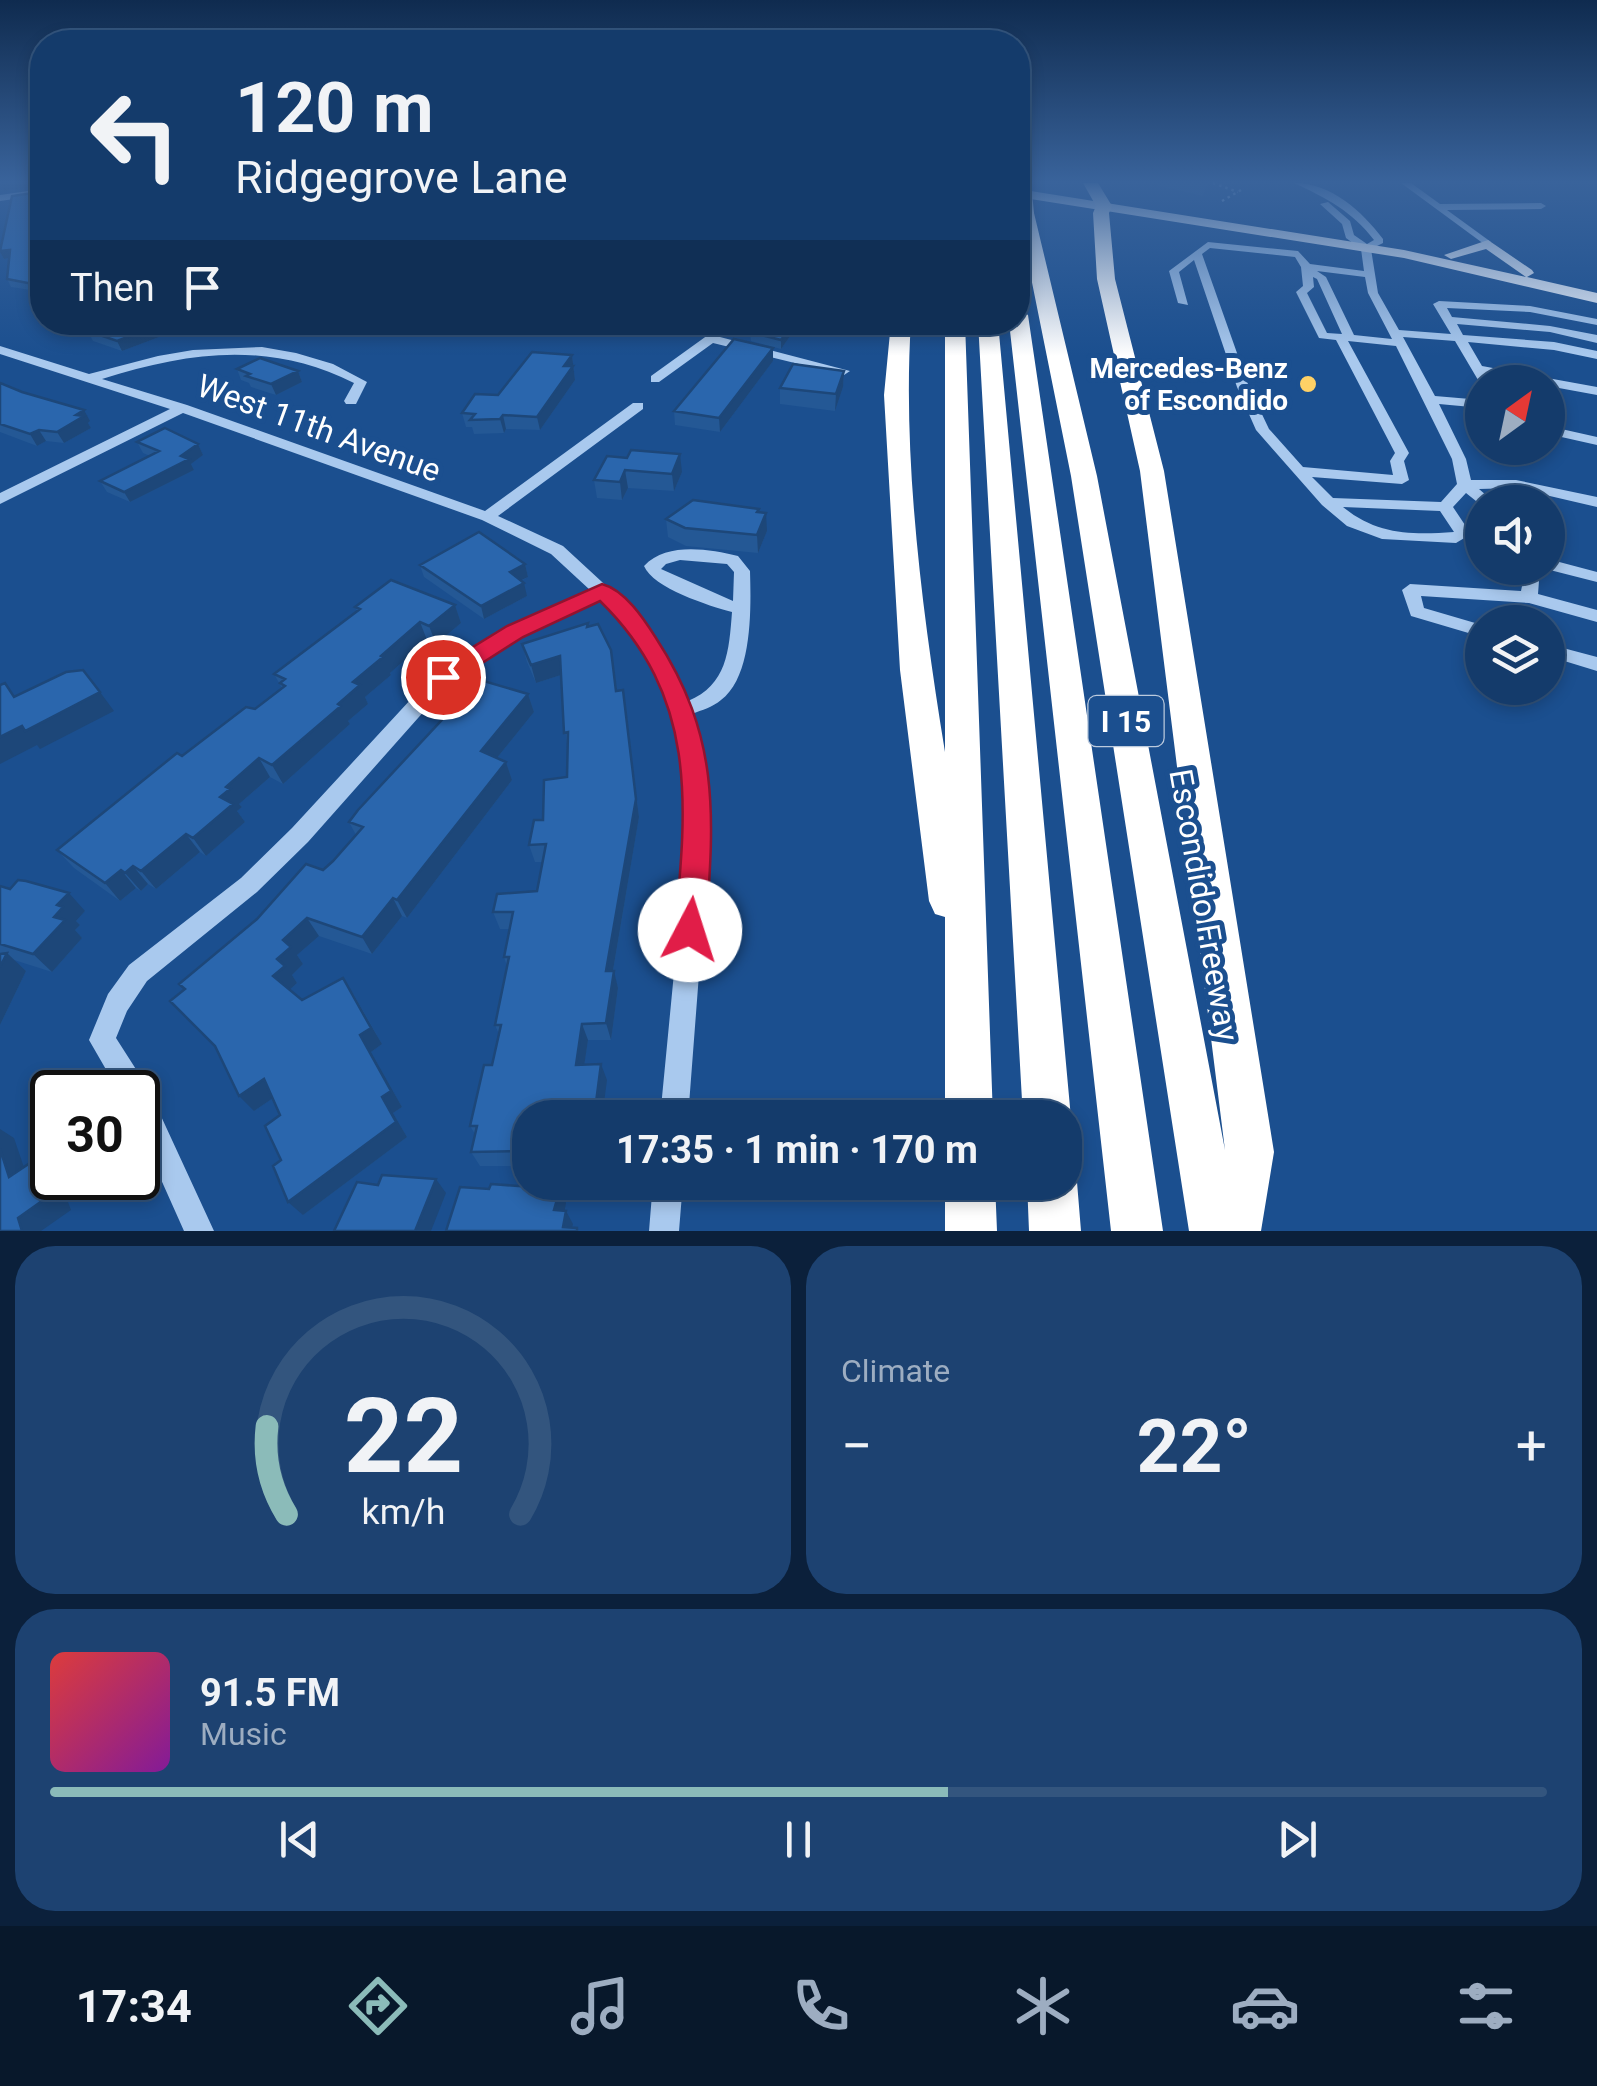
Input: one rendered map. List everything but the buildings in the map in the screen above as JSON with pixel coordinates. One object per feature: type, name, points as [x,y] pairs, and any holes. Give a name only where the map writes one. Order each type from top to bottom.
[{"type":"highway","name":"Escondido Freeway","points":[[1034,240],[1084,476],[1214,1231]]},
{"type":"highway","points":[[1103,240],[1106,279],[1152,470],[1250,1152],[1236,1231]]},
{"type":"highway","points":[[900,335],[895,395],[916,670],[968,1027]]},
{"type":"highway","points":[[955,335],[969,1100]]},
{"type":"highway","points":[[989,335],[1046,1100]]},
{"type":"highway","points":[[1021,335],[1137,1231]]},
{"type":"highway","points":[[970,1200],[971,1231]]},
{"type":"highway","points":[[1053,1200],[1055,1231]]},
{"type":"main road","points":[[1353,240],[1451,255],[1527,272],[1597,297]]},
{"type":"main road","points":[[1362,240],[1597,297]]},
{"type":"main road","points":[[1451,255],[1488,244],[1527,272]]},
{"type":"street","points":[[1372,240],[1372,293],[1431,399],[1459,459],[1464,485]]},
{"type":"street","points":[[1483,240],[1488,244]]},
{"type":"street","points":[[1327,502],[1445,507],[1463,534],[1456,538],[1378,537],[1346,523],[1299,472],[1263,430],[1249,401],[1198,256],[1199,250],[1208,245],[1298,254],[1309,288],[1301,292],[1323,336],[1459,338],[1554,346],[1597,356]]},
{"type":"street","points":[[1184,303],[1174,272],[1198,256]]},
{"type":"street","points":[[1306,269],[1370,275]]},
{"type":"street","points":[[1299,472],[1402,480],[1396,461],[1402,453],[1345,338],[1321,277],[1306,269]]},
{"type":"street","points":[[1475,365],[1439,304],[1597,318]]},
{"type":"street","points":[[1448,320],[1550,329],[1597,339]]},
{"type":"street","points":[[655,380],[716,335]]},
{"type":"street","points":[[712,338],[844,370]]},
{"type":"street","name":"West 11th Avenue","points":[[0,350],[182,408],[487,517],[557,550],[634,621],[664,670],[682,710],[700,816],[676,1100]]},
{"type":"street","points":[[90,379],[199,350],[245,350],[299,358],[351,376],[361,382],[351,401]]},
{"type":"street","points":[[1565,385],[1597,391]]},
{"type":"street","points":[[1431,399],[1465,402]]},
{"type":"street","points":[[487,517],[638,406]]},
{"type":"street","points":[[0,499],[182,408]]},
{"type":"street","points":[[1565,434],[1597,441]]},
{"type":"street","points":[[1445,507],[1464,485],[1516,484],[1597,502]]},
{"type":"street","points":[[682,710],[711,698],[722,688],[733,660],[741,609],[742,572],[732,560],[670,557],[652,566],[654,572],[670,582],[714,602],[741,609]]},
{"type":"street","points":[[1565,568],[1597,576]]},
{"type":"street","points":[[1528,597],[1530,585]]},
{"type":"street","points":[[1465,626],[1416,612],[1410,590],[1528,597],[1597,616]]},
{"type":"street","points":[[121,1070],[102,1040],[116,1003],[138,973],[262,873],[443,677],[515,632],[602,591]]},
{"type":"street","points":[[1565,655],[1597,664]]},
{"type":"street","points":[[160,1147],[199,1231]]},
{"type":"street","points":[[664,1231],[667,1200]]},
{"type":"place","name":"Mercedes-Benz of Escondido","points":[[1308,384]]},
{"type":"route","points":[[443,677],[477,652],[602,591],[634,621],[664,670],[682,710],[694,764],[700,816],[690,930]]}]
